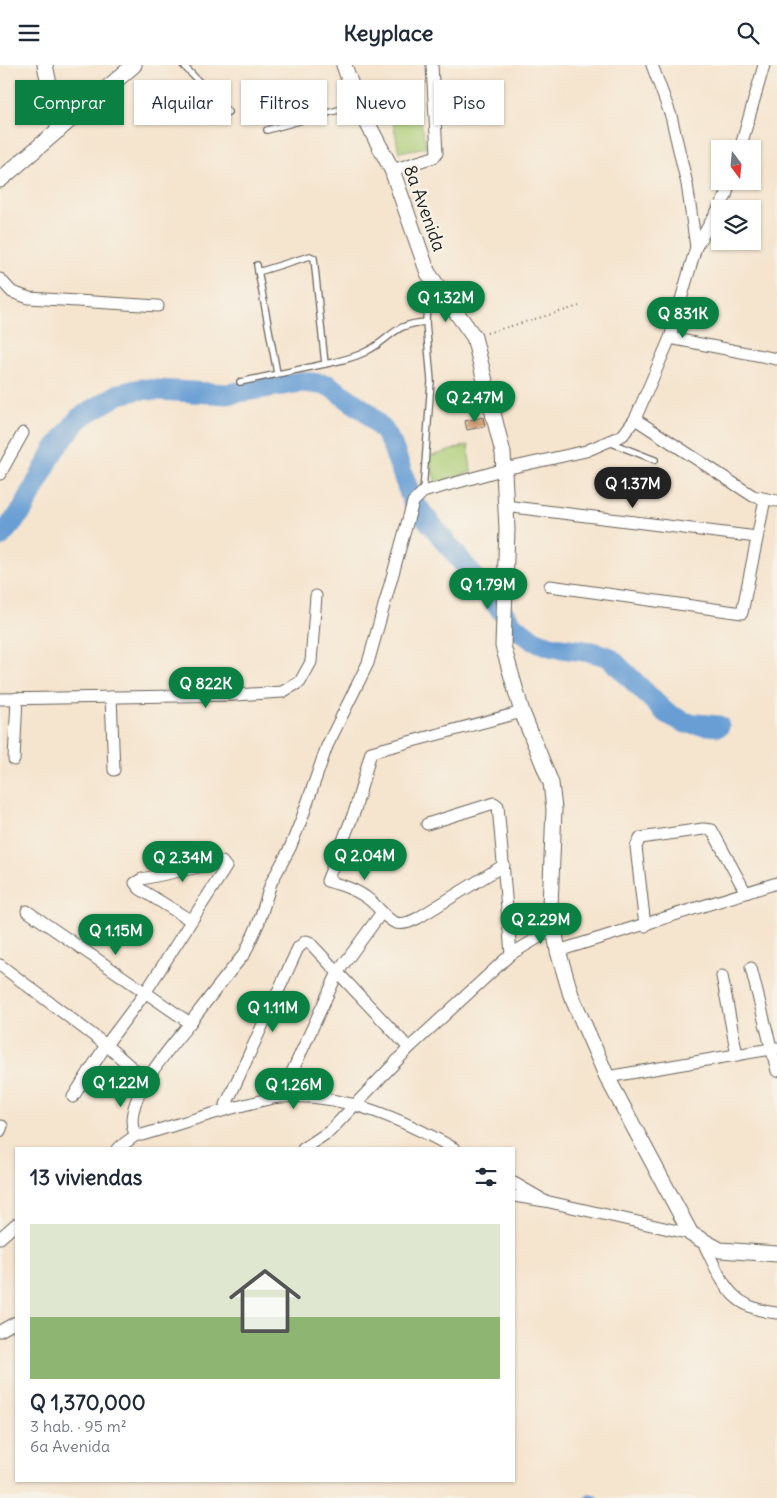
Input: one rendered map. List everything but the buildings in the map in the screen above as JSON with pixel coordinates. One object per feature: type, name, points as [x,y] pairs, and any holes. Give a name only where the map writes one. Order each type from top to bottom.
[{"type":"street","points":[[45,65],[59,130]]},
{"type":"street","points":[[0,180],[134,65]]},
{"type":"street","name":"8a Avenida","points":[[344,65],[349,80]]},
{"type":"street","points":[[392,170],[434,157],[437,153],[432,65]]},
{"type":"street","points":[[652,65],[671,116],[687,183],[696,247]]},
{"type":"street","points":[[743,140],[764,65]]},
{"type":"street","name":"8a Avenida","points":[[368,125],[392,170],[428,273],[474,337],[503,453],[507,529],[503,647],[522,712],[551,783],[554,809],[550,906],[558,951],[571,995],[608,1077],[696,1237]]},
{"type":"street","points":[[136,1135],[131,1124],[132,1115],[146,1080],[245,953],[252,939],[271,883],[290,848],[302,818],[326,746],[368,663],[413,502],[423,492],[505,469],[586,451],[623,435],[635,419],[670,338],[696,247],[726,196],[728,190]]},
{"type":"street","points":[[0,279],[12,292],[29,297],[158,306]]},
{"type":"street","points":[[670,338],[777,359]]},
{"type":"street","points":[[635,419],[754,496],[777,501]]},
{"type":"street","points":[[0,474],[23,433]]},
{"type":"street","points":[[550,586],[742,613],[765,499]]},
{"type":"street","points":[[505,506],[758,537]]},
{"type":"street","points":[[0,699],[237,695],[282,692],[300,681],[311,662],[316,596]]},
{"type":"street","points":[[111,697],[114,770]]},
{"type":"street","points":[[14,760],[17,698]]},
{"type":"street","points":[[504,865],[412,922],[394,923],[366,897],[352,889],[327,881],[355,810],[372,752],[522,712]]},
{"type":"street","points":[[427,824],[494,803],[499,812],[511,955]]},
{"type":"street","points":[[645,926],[636,847],[640,838],[703,829],[712,830],[746,893]]},
{"type":"street","points":[[73,1097],[106,1045],[145,993],[190,920],[226,867],[222,862],[142,879],[135,883],[140,889],[190,920]]},
{"type":"street","points":[[558,951],[645,926],[777,883]]},
{"type":"street","points":[[27,911],[190,1023]]},
{"type":"street","points":[[281,1097],[338,972],[382,912]]},
{"type":"street","points":[[306,1147],[330,1131],[410,1048],[511,955],[553,929]]},
{"type":"street","points":[[224,1109],[302,943],[309,942],[410,1048]]},
{"type":"street","points":[[0,965],[106,1045],[146,1080]]},
{"type":"street","points":[[751,968],[774,1049],[777,1071]]},
{"type":"street","points":[[722,976],[737,1055]]},
{"type":"street","points":[[608,1077],[774,1049]]},
{"type":"street","points":[[120,1147],[136,1135],[142,1135],[224,1109],[281,1097],[322,1098],[354,1105],[418,1128],[451,1147]]},
{"type":"street","points":[[515,1184],[545,1201]]},
{"type":"street","points":[[515,1197],[545,1201],[696,1237],[720,1250],[777,1254]]},
{"type":"street","points":[[0,1238],[15,1225]]},
{"type":"street","points":[[696,1237],[727,1290],[743,1305],[777,1313]]},
{"type":"street","points":[[0,1331],[15,1324]]},
{"type":"lane","points":[[183,65],[197,80]]},
{"type":"lane","points":[[266,130],[337,111]]},
{"type":"lane","points":[[258,272],[310,256],[314,258],[326,364]]},
{"type":"lane","points":[[258,265],[276,373]]},
{"type":"lane","points":[[423,492],[431,381],[426,322],[428,273]]},
{"type":"lane","points":[[240,382],[326,364],[368,351],[396,329],[412,323],[426,322]]},
{"type":"lane","points":[[610,442],[655,460]]},
{"type":"path","points":[[474,337],[583,305]]},
{"type":"green space","points":[[394,125],[422,125],[426,147],[399,152]]},
{"type":"green space","points":[[468,445],[471,472],[436,483],[429,457]]},
{"type":"waterway","points":[[0,537],[22,511],[54,450],[79,418],[119,394],[141,389],[227,394],[302,382],[328,385],[367,412],[384,431],[392,445],[413,502],[514,626],[533,640],[553,647],[592,652],[609,657],[666,713],[686,723],[719,726]]},
{"type":"waterway","points":[[587,1498],[590,1496],[597,1498]]}]
